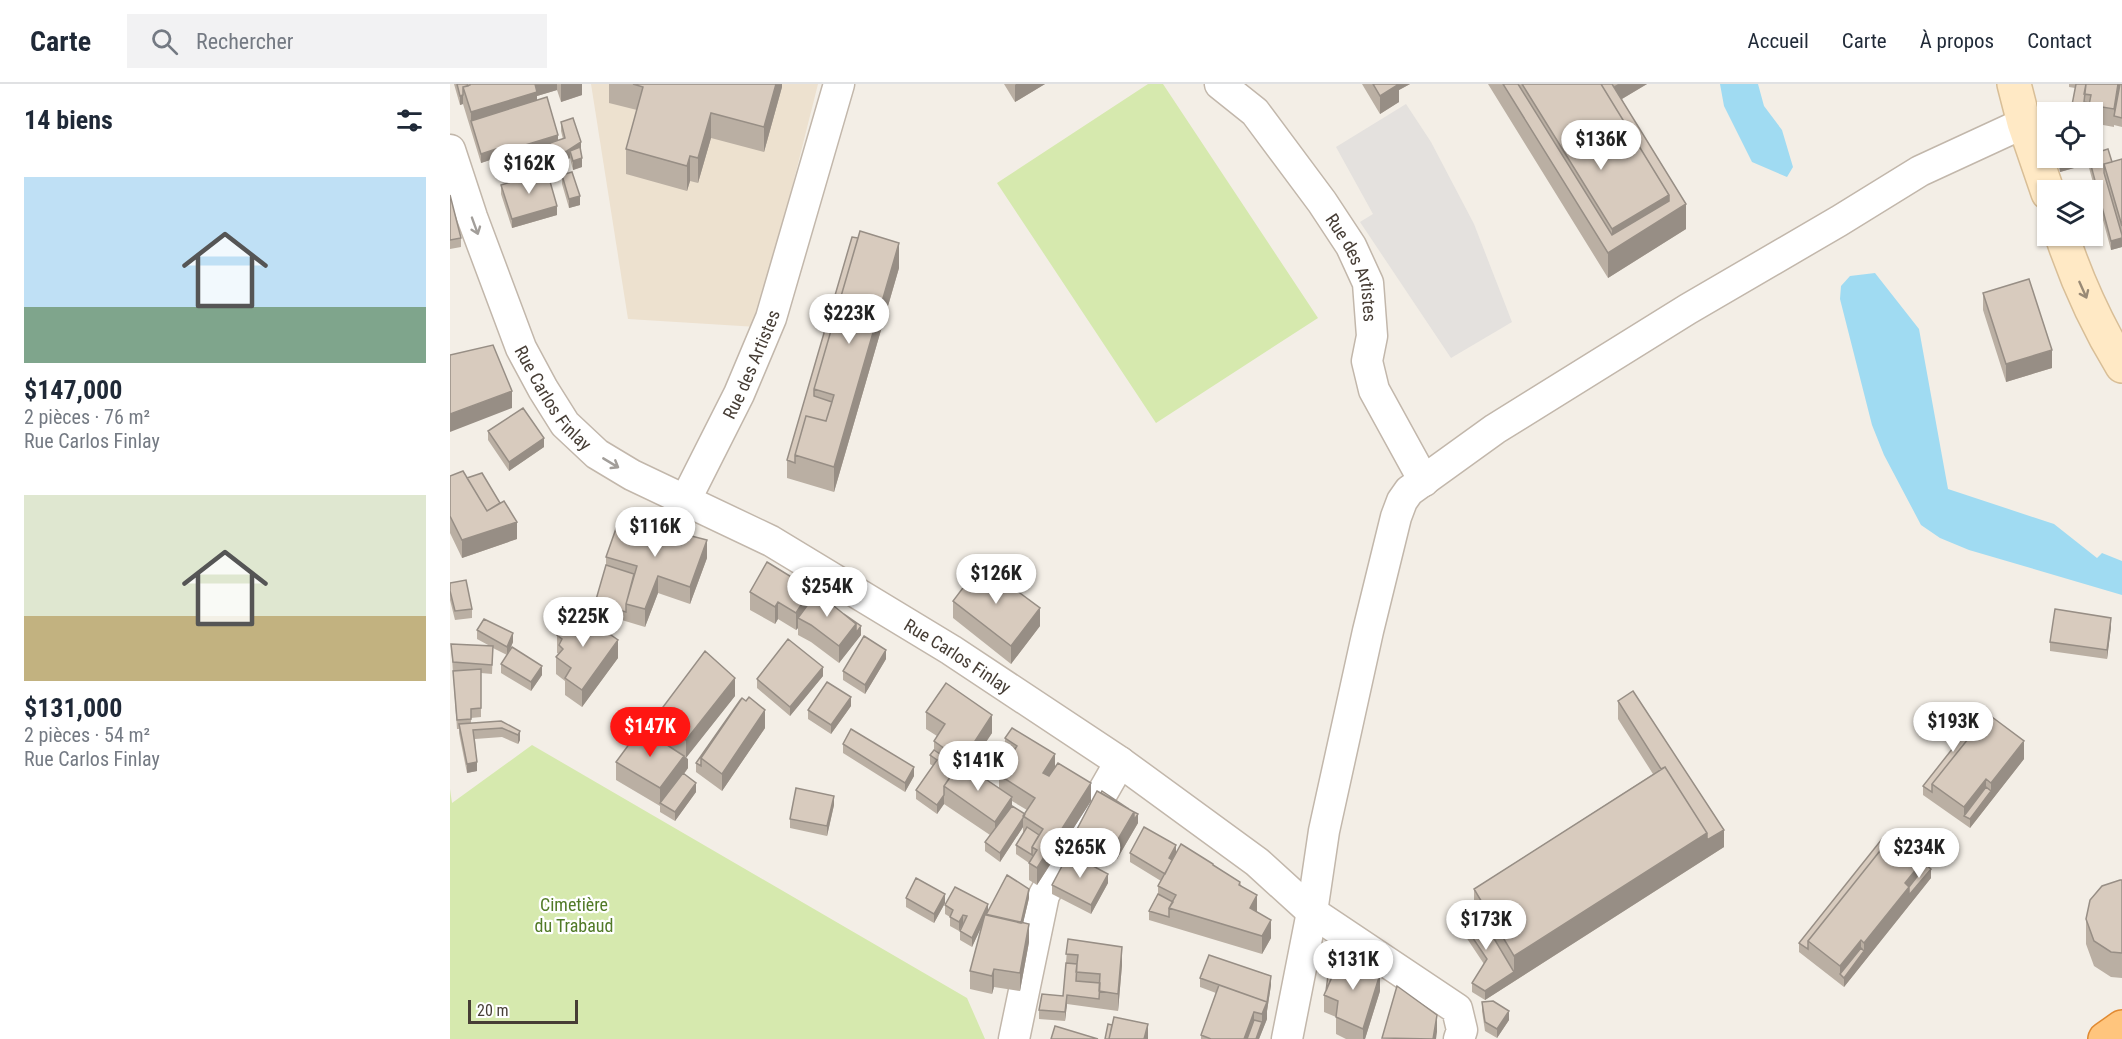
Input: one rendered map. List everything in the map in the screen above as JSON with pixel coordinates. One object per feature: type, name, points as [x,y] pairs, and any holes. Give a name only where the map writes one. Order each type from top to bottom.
[{"type":"highway","points":[[2105,1039],[2122,1027]]},
{"type":"main road","points":[[2014,84],[2024,123],[2044,180]]},
{"type":"main road","points":[[2065,246],[2104,336],[2122,366]]},
{"type":"street","name":"Rue des Artistes","points":[[685,501],[739,394],[771,318],[839,84]]},
{"type":"street","name":"Rue des Artistes","points":[[1220,84],[1255,112],[1322,202],[1351,246],[1368,283],[1372,336],[1367,361],[1374,390],[1424,481]]},
{"type":"street","points":[[1287,1039],[1312,912],[1324,831],[1368,631],[1396,517],[1406,496],[1495,429],[1688,309],[1920,171],[2024,123]]},
{"type":"street","name":"Rue Carlos Finlay","points":[[450,150],[472,217],[521,348],[565,424],[597,454],[632,475],[771,541],[951,650],[1120,762],[1257,862],[1312,912],[1457,1009],[1462,1030],[1459,1039]]},
{"type":"street","points":[[1014,1039],[1044,895],[1120,762]]},
{"type":"shaded area","points":[[591,84],[818,84],[757,327],[628,319]]},
{"type":"shaded area","points":[[1406,104],[1431,142],[1474,224],[1512,322],[1451,358],[1360,222],[1373,214],[1336,147]]},
{"type":"green space","points":[[1148,84],[1163,84],[1318,318],[1156,423],[997,183]]},
{"type":"green space","name":"Cimetière du Trabaud","points":[[532,745],[967,998],[985,1039],[450,1039],[450,789],[452,803]]},
{"type":"water","points":[[1720,84],[1758,84],[1764,106],[1782,130],[1793,167],[1787,177],[1752,162],[1724,106]]},
{"type":"water","points":[[1875,273],[1919,329],[1948,489],[2054,524],[2097,558],[2102,553],[2122,561],[2122,595],[1969,550],[1940,538],[1921,525],[1884,455],[1872,425],[1840,299],[1841,286],[1850,276]]},
{"type":"building","points":[[457,84],[467,84],[468,86],[463,87],[463,95],[460,96]]},
{"type":"building","points":[[470,84],[535,84],[537,92],[471,112],[463,87]]},
{"type":"building","points":[[633,84],[776,84],[764,127],[711,113],[698,158],[690,156],[687,166],[626,149],[643,87]]},
{"type":"building","points":[[1373,84],[1399,84],[1380,96]]},
{"type":"building","points":[[1503,84],[1518,84],[1612,235],[1669,201],[1669,195],[1601,84],[1612,84],[1686,204],[1608,253]]},
{"type":"building","points":[[1522,84],[1601,84],[1669,195],[1612,229]]},
{"type":"building","points":[[2076,84],[2086,84],[2084,102],[2073,102]]},
{"type":"building","points":[[2086,84],[2118,84],[2114,109],[2103,107],[2103,102],[2090,102],[2091,95],[2084,94]]},
{"type":"building","points":[[2120,84],[2122,84],[2122,118],[2114,116]]},
{"type":"building","points":[[547,97],[558,135],[506,151],[505,146],[481,154],[471,121]]},
{"type":"building","points":[[573,118],[581,142],[554,156],[550,143],[565,138],[561,122]]},
{"type":"building","points":[[580,147],[582,158],[573,161],[570,151]]},
{"type":"building","points":[[2108,149],[2112,162],[2104,164],[2104,173],[2122,235],[2122,238],[2111,241],[2103,211],[2103,180],[2095,180],[2092,168],[2103,168],[2103,151]]},
{"type":"building","points":[[2122,159],[2122,226],[2104,164]]},
{"type":"building","points":[[547,171],[557,206],[512,219],[501,185]]},
{"type":"building","points":[[572,172],[580,196],[569,199],[562,175]]},
{"type":"building","points":[[450,195],[461,238],[450,240]]},
{"type":"building","points":[[860,231],[899,243],[834,467],[795,455],[806,416],[826,421],[834,395],[814,389]]},
{"type":"building","points":[[852,237],[858,238],[814,389],[814,396],[832,402],[826,421],[806,416],[795,455],[795,463],[787,460]]},
{"type":"building","points":[[2029,279],[2052,350],[2006,364],[1983,293]]},
{"type":"building","points":[[493,345],[512,391],[450,414],[450,355]]},
{"type":"building","points":[[523,408],[544,438],[509,462],[488,431]]},
{"type":"building","points":[[463,471],[487,511],[504,501],[517,522],[462,540],[450,516],[450,476]]},
{"type":"building","points":[[482,473],[500,503],[487,511],[467,478]]},
{"type":"building","points":[[619,520],[671,535],[672,531],[707,540],[690,587],[658,576],[645,609],[626,604],[637,566],[606,557]]},
{"type":"building","points":[[767,562],[811,589],[796,613],[778,602],[775,607],[750,592]]},
{"type":"building","points":[[981,564],[1040,608],[1011,646],[953,601]]},
{"type":"building","points":[[606,565],[634,574],[626,612],[595,603]]},
{"type":"building","points":[[466,580],[472,609],[455,611],[450,583]]},
{"type":"building","points":[[820,588],[833,597],[829,602],[856,624],[839,646],[798,618]]},
{"type":"building","points":[[2055,609],[2111,618],[2107,650],[2050,642]]},
{"type":"building","points":[[575,610],[618,640],[582,690],[565,678],[571,668],[556,657],[563,649],[559,645],[562,639],[557,635]]},
{"type":"building","points":[[844,614],[861,626],[856,633],[856,624]]},
{"type":"building","points":[[484,619],[513,633],[507,647],[477,630]]},
{"type":"building","points":[[864,636],[886,650],[865,685],[843,671]]},
{"type":"building","points":[[788,639],[823,667],[790,707],[757,679]]},
{"type":"building","points":[[451,644],[493,646],[492,665],[453,662]]},
{"type":"building","points":[[512,647],[542,666],[531,682],[501,664]]},
{"type":"building","points":[[705,651],[735,678],[686,740],[654,719]]},
{"type":"building","points":[[481,669],[481,708],[471,709],[471,719],[457,720],[453,671]]},
{"type":"building","points":[[827,682],[851,697],[831,725],[808,710]]},
{"type":"building","points":[[946,683],[992,715],[962,761],[934,741],[945,724],[926,712]]},
{"type":"building","points":[[1633,691],[1724,830],[1707,840],[1707,833],[1665,767],[1661,769],[1618,701]]},
{"type":"building","points":[[749,697],[765,710],[722,774],[701,758],[742,698],[746,701]]},
{"type":"building","points":[[741,699],[701,758],[701,766],[696,763]]},
{"type":"building","points":[[1988,714],[2024,741],[1991,783],[1986,779],[1964,807],[1932,784]]},
{"type":"building","points":[[1979,715],[1984,719],[1932,784],[1932,792],[1923,786]]},
{"type":"building","points":[[501,721],[520,731],[518,735],[502,728],[473,730],[477,762],[467,764],[459,724]]},
{"type":"building","points":[[641,728],[684,756],[660,788],[616,762]]},
{"type":"building","points":[[1012,728],[1055,754],[1043,773],[1049,776],[1058,763],[1091,783],[1037,868],[1029,863],[1037,850],[1032,847],[1043,829],[1023,816],[1035,798],[999,775],[1017,746],[1005,738]]},
{"type":"building","points":[[851,729],[914,767],[905,783],[843,744]]},
{"type":"building","points":[[934,750],[958,766],[944,786],[944,795],[937,805],[916,790],[937,760],[930,755]]},
{"type":"building","points":[[960,762],[1012,797],[995,822],[944,786]]},
{"type":"building","points":[[1665,767],[1707,833],[1514,956],[1474,889]]},
{"type":"building","points":[[683,773],[696,783],[675,812],[660,803]]},
{"type":"building","points":[[1986,787],[1991,791],[1970,819],[1964,816]]},
{"type":"building","points":[[796,788],[834,796],[827,826],[790,819]]},
{"type":"building","points":[[1097,791],[1134,812],[1117,841],[1093,829],[1087,839],[1075,833]]},
{"type":"building","points":[[1102,791],[1129,809],[1101,793]]},
{"type":"building","points":[[1012,806],[1025,814],[1000,853],[985,842]]},
{"type":"building","points":[[1027,827],[1039,835],[1032,847],[1032,855],[1016,845]]},
{"type":"building","points":[[1144,827],[1176,845],[1169,858],[1172,860],[1165,874],[1130,853]]},
{"type":"building","points":[[1895,832],[1926,857],[1905,883],[1909,887],[1864,943],[1861,940],[1840,966],[1808,941]]},
{"type":"building","points":[[1886,834],[1891,837],[1808,941],[1808,949],[1799,943]]},
{"type":"building","points":[[1181,844],[1257,895],[1250,908],[1271,920],[1262,936],[1169,908],[1176,895],[1158,886]]},
{"type":"building","points":[[1069,853],[1108,874],[1091,905],[1052,885]]},
{"type":"building","points":[[1926,865],[1931,869],[1909,895],[1909,887]]},
{"type":"building","points":[[1007,875],[1029,889],[1021,923],[986,915]]},
{"type":"building","points":[[916,878],[945,894],[934,914],[906,898]]},
{"type":"building","points":[[2122,880],[2122,953],[2111,952],[2094,941],[2086,919],[2090,900],[2102,886]]},
{"type":"building","points":[[955,887],[988,904],[972,938],[960,931],[967,916],[963,915],[959,922],[950,917],[953,910],[945,905]]},
{"type":"building","points":[[1158,894],[1173,902],[1169,908],[1169,917],[1149,911]]},
{"type":"building","points":[[1474,905],[1514,972],[1485,991],[1472,983],[1487,959],[1458,916]]},
{"type":"building","points":[[985,914],[1029,924],[1020,973],[994,969],[992,976],[970,971]]},
{"type":"building","points":[[1068,939],[1122,947],[1118,994],[1099,991],[1100,974],[1076,972],[1078,955],[1066,954]]},
{"type":"building","points":[[1861,948],[1864,951],[1844,978],[1840,974]]},
{"type":"building","points":[[1209,955],[1271,976],[1267,1002],[1200,978]]},
{"type":"building","points":[[1341,956],[1380,974],[1363,1029],[1336,1017],[1338,1001],[1324,995]]},
{"type":"building","points":[[1330,960],[1338,963],[1326,991]]},
{"type":"building","points":[[1066,963],[1077,964],[1076,981],[1100,983],[1099,999],[1067,995],[1065,1012],[1039,1010],[1042,994],[1063,996]]},
{"type":"building","points":[[1219,985],[1267,1002],[1262,1014],[1254,1012],[1244,1039],[1211,1039],[1201,1035]]},
{"type":"building","points":[[1397,986],[1437,1015],[1433,1039],[1382,1038]]},
{"type":"building","points":[[1493,1001],[1509,1011],[1497,1029],[1485,1022],[1482,1002]]},
{"type":"building","points":[[1114,1017],[1148,1024],[1144,1039],[1109,1039]]},
{"type":"building","points":[[1254,1020],[1262,1022],[1256,1039],[1247,1039]]},
{"type":"building","points":[[1108,1024],[1112,1025],[1109,1039],[1105,1039]]},
{"type":"building","points":[[1055,1026],[1098,1039],[1051,1039]]}]
